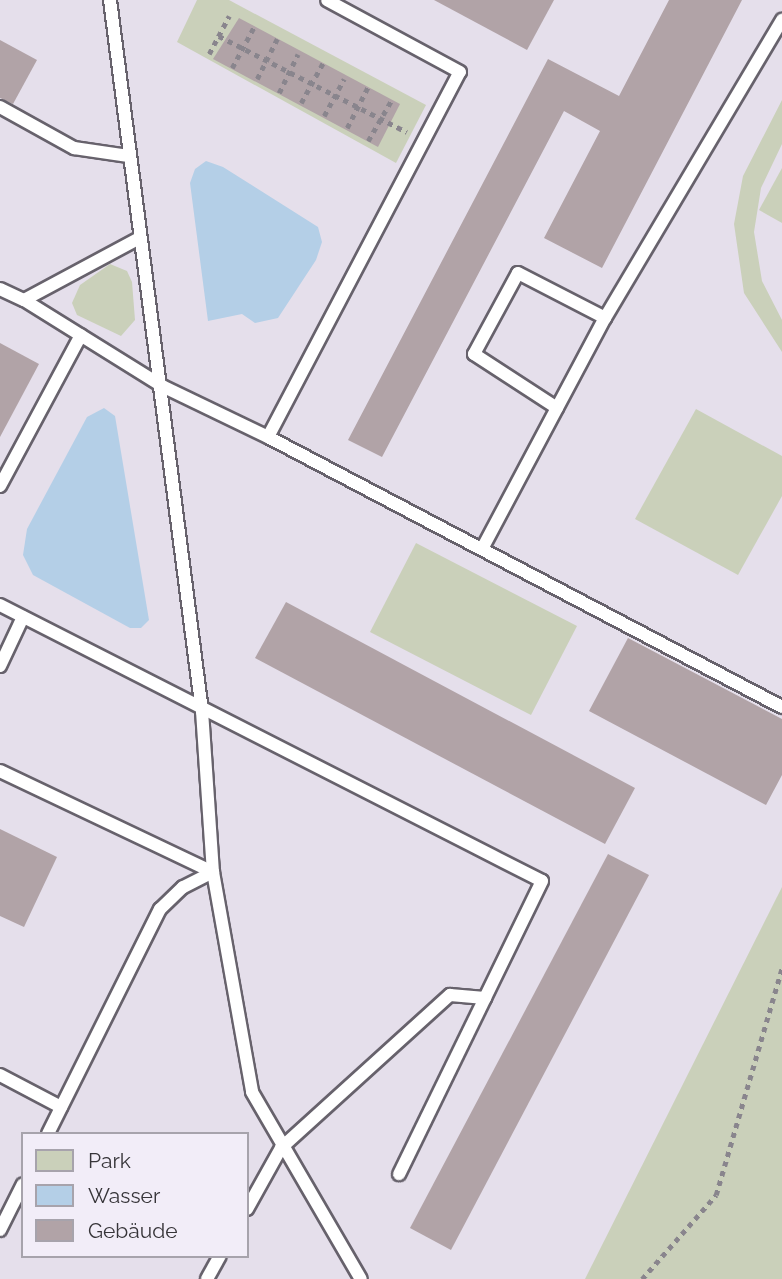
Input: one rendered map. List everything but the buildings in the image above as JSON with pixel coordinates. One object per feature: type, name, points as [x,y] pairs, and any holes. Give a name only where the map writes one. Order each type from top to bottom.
[{"type":"lane","points":[[110,0],[138,239],[162,386],[202,711],[213,872],[252,1092],[281,1148],[361,1279]]},
{"type":"lane","points":[[268,437],[460,72],[327,0]]},
{"type":"lane","points":[[482,549],[605,318],[782,20]]},
{"type":"lane","points":[[0,107],[74,148],[128,156]]},
{"type":"lane","points":[[24,300],[138,239]]},
{"type":"lane","points":[[557,408],[474,354],[518,273],[605,318]]},
{"type":"lane","points":[[0,289],[24,300],[162,386],[268,437],[782,707]]},
{"type":"lane","points":[[0,486],[81,335]]},
{"type":"lane","points":[[0,605],[202,711],[542,881],[399,1174]]},
{"type":"lane","points":[[0,667],[23,617]]},
{"type":"lane","points":[[0,771],[213,872]]},
{"type":"lane","points":[[49,1132],[160,909],[183,887],[213,872]]},
{"type":"lane","points":[[248,1207],[281,1148],[450,995],[485,998]]},
{"type":"lane","points":[[0,1075],[61,1107]]},
{"type":"lane","points":[[0,1230],[21,1188]]},
{"type":"lane","points":[[208,1279],[219,1258]]},
{"type":"path","points":[[209,54],[229,16]]},
{"type":"path","points":[[232,68],[254,27]]},
{"type":"path","points":[[219,36],[424,141]]},
{"type":"path","points":[[257,79],[277,39]]},
{"type":"path","points":[[279,93],[298,54]]},
{"type":"path","points":[[300,103],[323,63]]},
{"type":"path","points":[[324,116],[344,79]]},
{"type":"path","points":[[347,128],[368,87]]},
{"type":"path","points":[[368,141],[391,101]]},
{"type":"path","points":[[642,1279],[716,1195],[782,968]]},
{"type":"green space","points":[[197,0],[229,0],[426,105],[396,163],[177,42]]},
{"type":"green space","points":[[782,100],[782,144],[761,188],[754,232],[762,281],[782,320],[782,352],[744,293],[734,224],[743,176]]},
{"type":"green space","points":[[782,168],[782,223],[759,210]]},
{"type":"green space","points":[[110,264],[127,271],[132,282],[135,320],[121,336],[77,315],[72,303],[80,285]]},
{"type":"green space","points":[[696,409],[782,456],[782,496],[738,575],[635,519]]},
{"type":"green space","points":[[416,543],[577,626],[531,715],[370,632]]},
{"type":"green space","points":[[782,887],[782,1279],[585,1279]]},
{"type":"water","points":[[206,161],[223,167],[318,227],[322,242],[316,260],[278,318],[255,323],[242,314],[208,321],[190,183],[195,169]]},
{"type":"water","points":[[104,408],[115,416],[149,620],[141,628],[130,628],[33,575],[23,555],[27,529],[87,417]]}]
